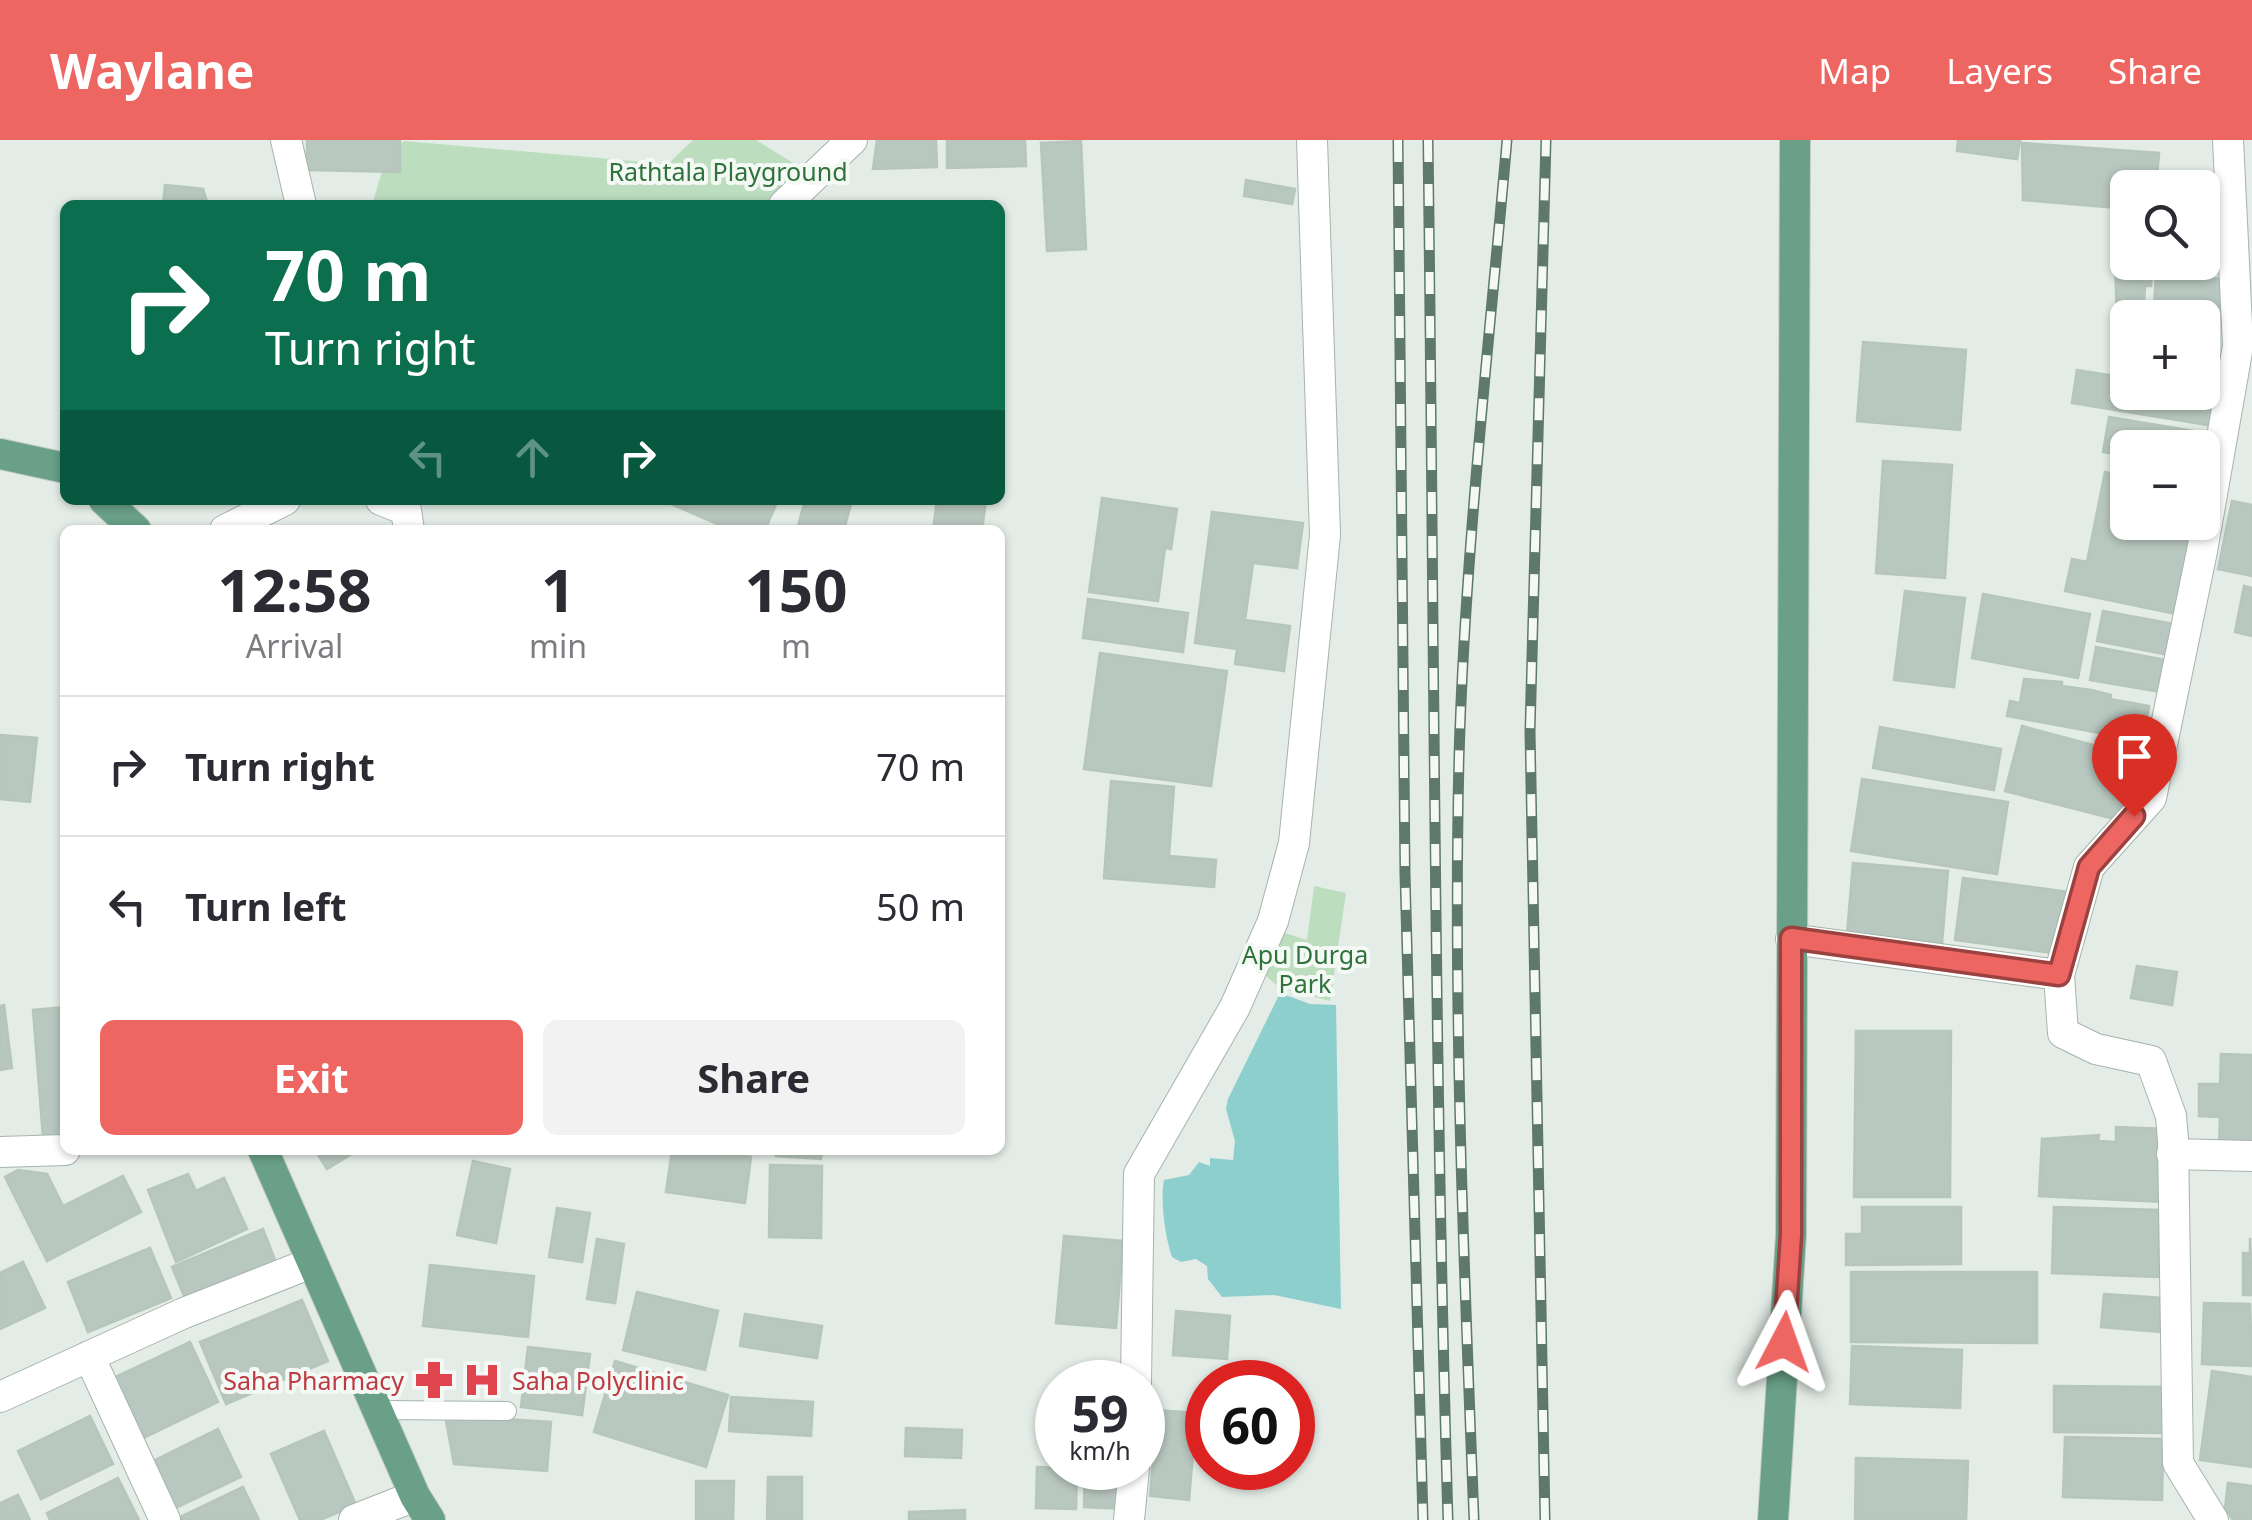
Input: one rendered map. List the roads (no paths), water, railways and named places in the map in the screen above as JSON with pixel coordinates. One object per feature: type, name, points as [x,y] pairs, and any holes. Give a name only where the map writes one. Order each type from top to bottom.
[{"type":"main road","points":[[1773,1520],[1791,1235],[1795,140]]},
{"type":"main road","points":[[0,454],[60,467]]},
{"type":"main road","points":[[109,505],[131,525]]},
{"type":"main road","points":[[264,1155],[422,1508]]},
{"type":"street","points":[[286,140],[300,200]]},
{"type":"street","points":[[789,200],[852,140]]},
{"type":"street","points":[[1136,1360],[1140,1174],[1235,1007],[1273,921],[1294,843],[1325,534],[1312,140]]},
{"type":"street","points":[[2213,1520],[2178,1462],[2171,1116],[2150,1061],[2096,1049],[2063,1033],[2059,975],[2089,867],[2152,798],[2238,346],[2241,197],[2228,140]]},
{"type":"street","points":[[235,525],[275,505]]},
{"type":"street","points":[[394,505],[406,510],[408,525]]},
{"type":"street","points":[[1791,938],[2059,975]]},
{"type":"street","points":[[0,1152],[60,1150]]},
{"type":"street","points":[[2172,1154],[2252,1156]]},
{"type":"street","points":[[0,1396],[311,1263]]},
{"type":"street","points":[[89,1356],[165,1520]]},
{"type":"street","points":[[1130,1520],[1132,1490]]},
{"type":"street","points":[[354,1520],[422,1508]]},
{"type":"lane","points":[[378,1410],[507,1411]]},
{"type":"water","points":[[1280,993],[1310,1004],[1336,1005],[1341,1309],[1274,1295],[1222,1297],[1208,1279],[1207,1266],[1196,1259],[1181,1262],[1172,1257],[1167,1239],[1164,1180],[1189,1175],[1199,1162],[1210,1166],[1210,1158],[1233,1160],[1235,1141],[1226,1109],[1228,1099]]},
{"type":"railway","points":[[1398,140],[1405,874],[1423,1520]]},
{"type":"railway","points":[[1428,140],[1437,1002],[1448,1520]]},
{"type":"railway","points":[[1474,1520],[1458,1044],[1459,757],[1472,525],[1507,140]]},
{"type":"railway","points":[[1545,1520],[1530,731],[1546,140]]},
{"type":"place","name":"Saha Pharmacy","points":[[434,1380]]},
{"type":"place","name":"Saha Polyclinic","points":[[482,1380]]},
{"type":"park label","name":"Rathtala Playground","points":[[728,171]]},
{"type":"park label","name":"Apu Durga Park","points":[[1305,968]]}]
